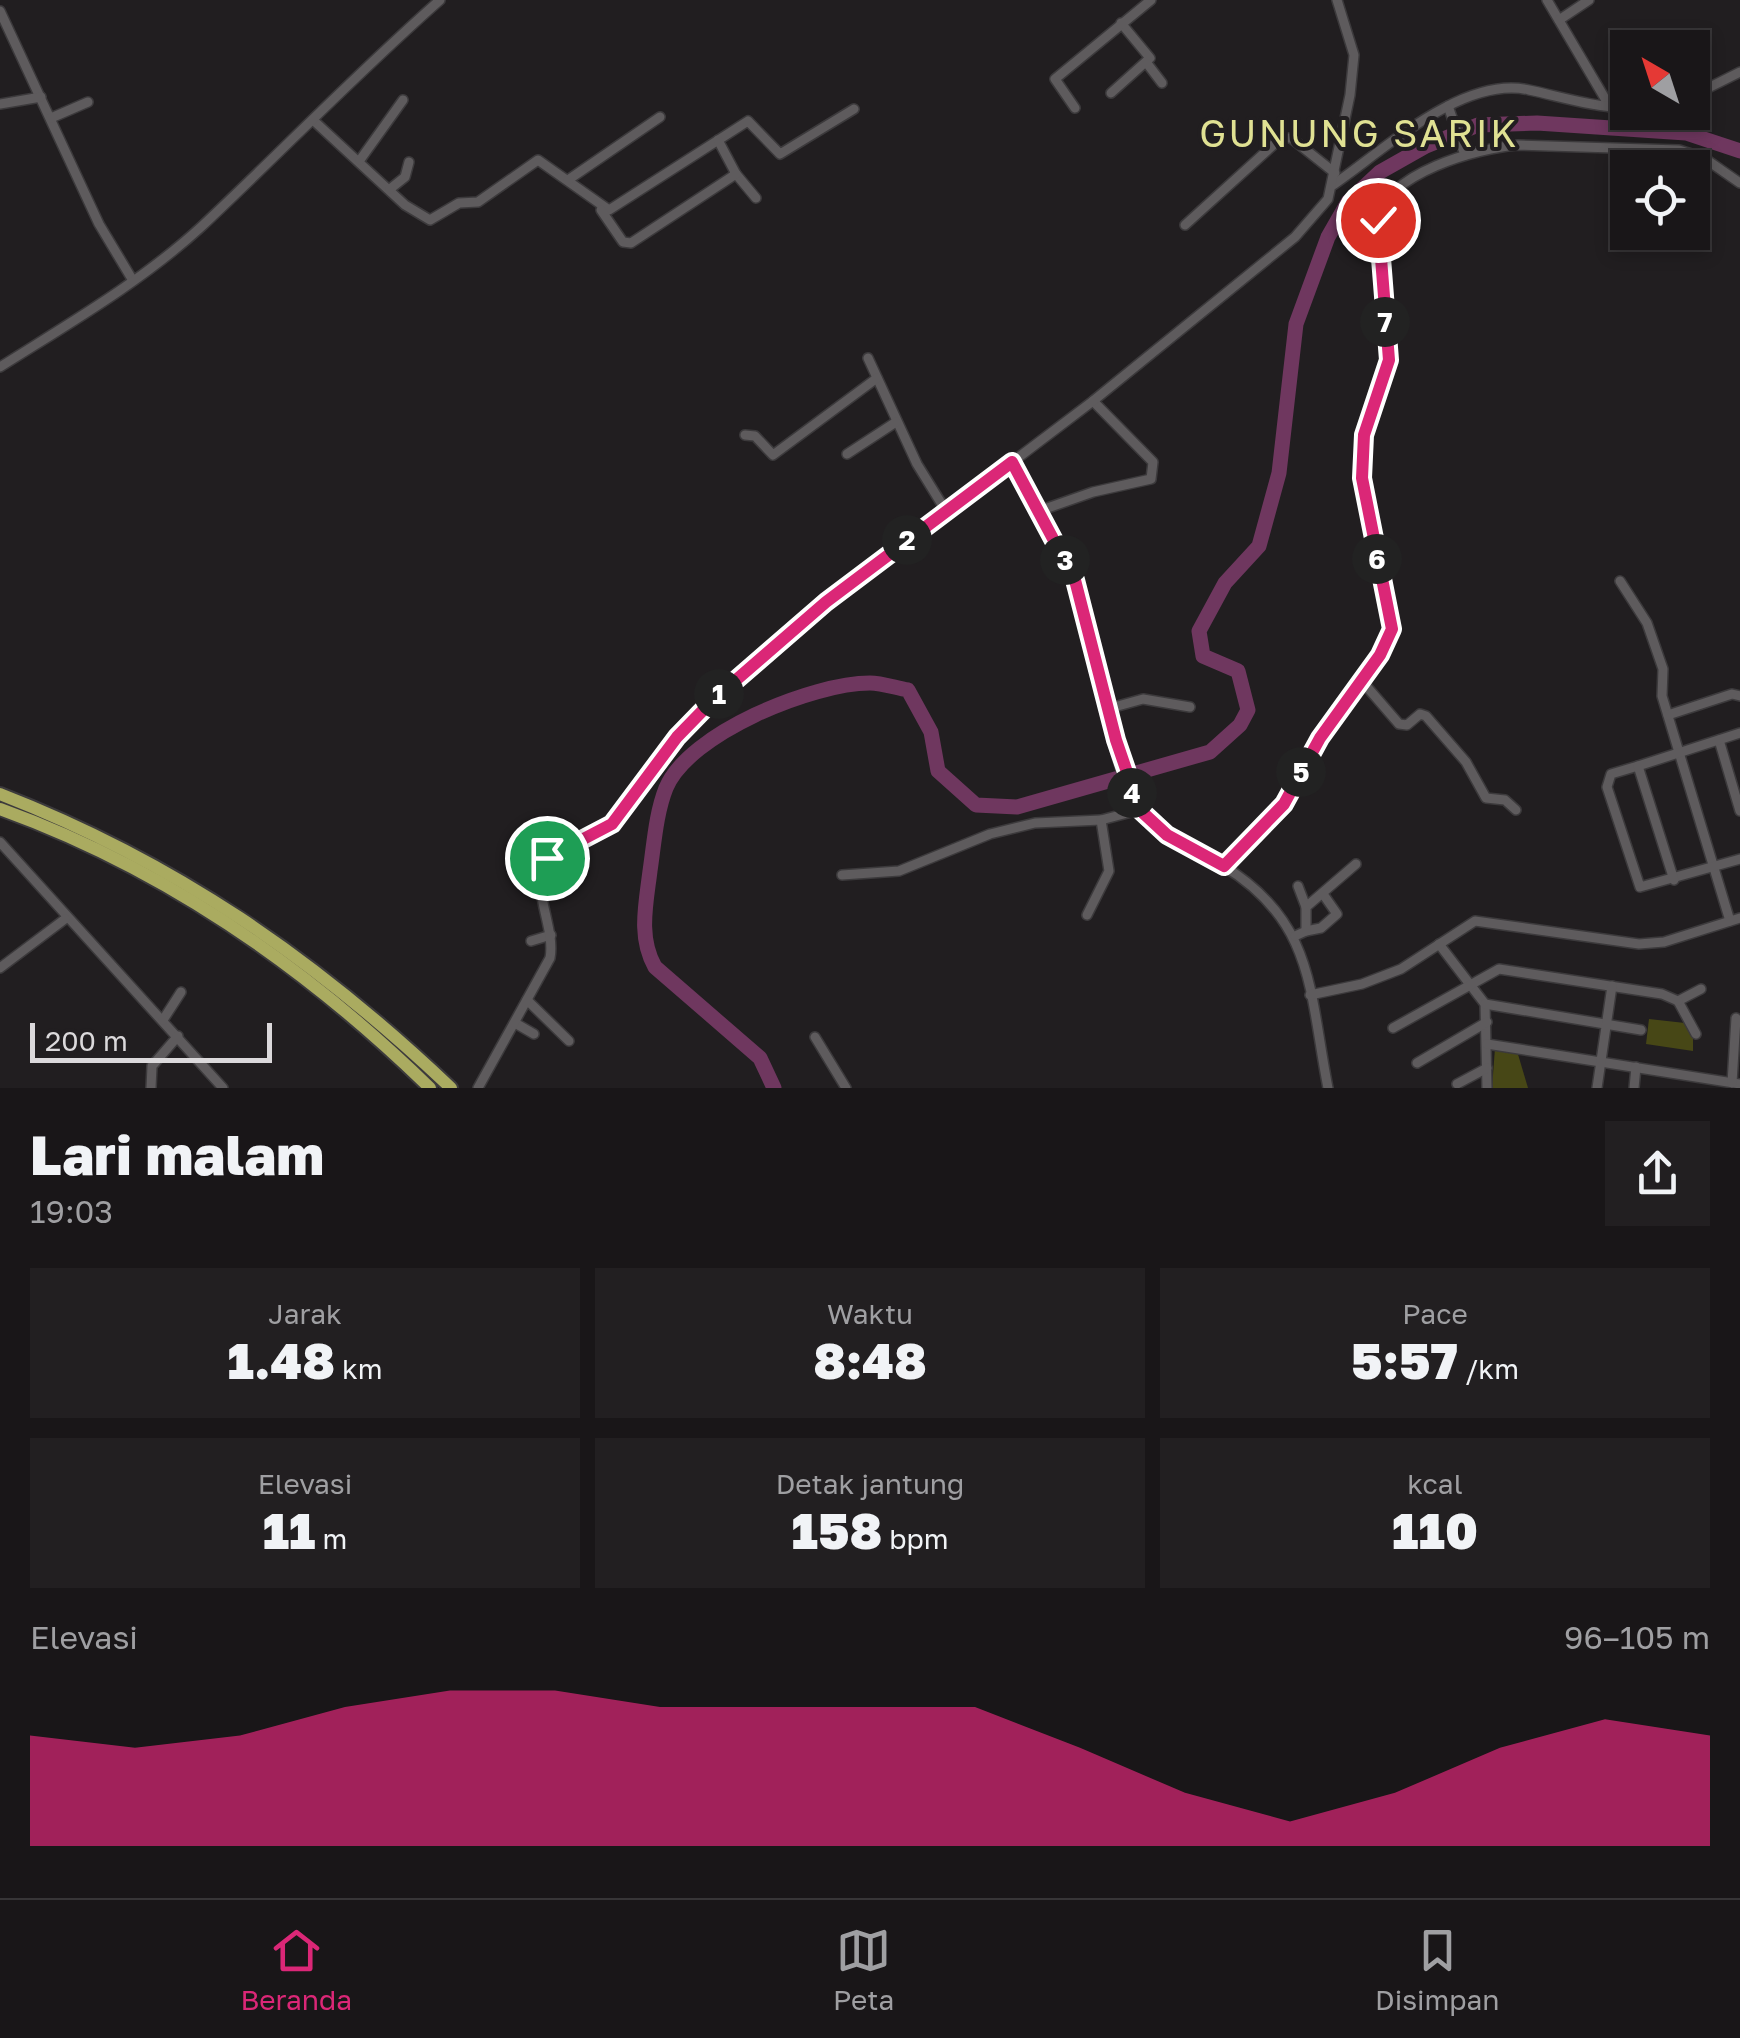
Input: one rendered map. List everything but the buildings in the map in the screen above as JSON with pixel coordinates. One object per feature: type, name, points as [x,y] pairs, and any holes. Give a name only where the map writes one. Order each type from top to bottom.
[{"type":"highway","points":[[0,794],[134,852],[230,908],[336,986],[451,1088]]},
{"type":"highway","points":[[0,810],[100,852],[226,921],[312,983],[430,1088]]},
{"type":"street","points":[[0,368],[132,279],[199,228],[426,5],[440,0]]},
{"type":"street","points":[[1075,108],[1055,79],[1151,0]]},
{"type":"street","points":[[478,1088],[548,964],[552,935],[540,880],[547,858],[612,824],[677,737],[814,611],[1093,401],[1303,230],[1320,211],[1333,185],[1354,63],[1337,0]]},
{"type":"street","points":[[1547,0],[1610,107]]},
{"type":"street","points":[[1559,20],[1589,0]]},
{"type":"street","points":[[0,11],[100,224],[132,279]]},
{"type":"street","points":[[1111,94],[1146,62],[1148,55],[1121,23]]},
{"type":"street","points":[[1146,62],[1162,83]]},
{"type":"street","points":[[1710,87],[1740,72]]},
{"type":"street","points":[[1333,185],[1448,106],[1486,90],[1528,89],[1550,98],[1610,107]]},
{"type":"street","points":[[0,104],[41,98]]},
{"type":"street","points":[[360,160],[403,100]]},
{"type":"street","points":[[51,118],[88,102]]},
{"type":"street","points":[[1448,106],[1463,151]]},
{"type":"street","points":[[600,207],[609,210],[748,121],[780,154],[854,109]]},
{"type":"street","points":[[568,180],[660,117]]},
{"type":"street","points":[[313,120],[430,220],[459,203],[478,202],[533,161],[546,162],[600,207],[628,244],[736,174]]},
{"type":"street","points":[[1185,225],[1281,138],[1291,138],[1335,172]]},
{"type":"street","points":[[718,140],[736,174],[756,198]]},
{"type":"street","points":[[1224,866],[1284,804],[1320,738],[1388,642],[1392,616],[1370,530],[1362,467],[1364,435],[1389,360],[1379,213],[1386,200],[1409,180],[1463,151],[1518,145],[1679,150],[1704,158],[1740,183]]},
{"type":"street","points":[[390,189],[405,177],[408,162]]},
{"type":"street","points":[[868,358],[896,422],[946,511]]},
{"type":"street","points":[[745,435],[755,436],[774,454],[877,378]]},
{"type":"street","points":[[1039,511],[1093,492],[1151,479],[1154,473],[1153,462],[1093,401]]},
{"type":"street","points":[[847,454],[896,422]]},
{"type":"street","points":[[1012,462],[1075,580],[1107,709],[1130,790],[1140,810],[1167,835],[1224,866],[1274,905],[1296,936],[1328,1088]]},
{"type":"street","points":[[1310,996],[1382,978],[1476,921],[1639,944],[1664,942],[1735,920],[1714,867],[1662,696],[1663,668],[1648,623],[1620,582]]},
{"type":"street","points":[[1362,680],[1400,724],[1407,724],[1420,714],[1426,716],[1466,762],[1486,798],[1505,800],[1516,810]]},
{"type":"street","points":[[1668,715],[1732,694],[1740,696]]},
{"type":"street","points":[[1107,709],[1143,699],[1190,706]]},
{"type":"street","points":[[1740,733],[1611,774],[1607,781],[1640,888],[1740,859]]},
{"type":"street","points":[[1718,740],[1740,812]]},
{"type":"street","points":[[1638,766],[1674,880]]},
{"type":"street","points":[[842,875],[899,871],[990,834],[1035,823],[1101,820],[1140,810]]},
{"type":"street","points":[[1087,915],[1108,873],[1101,820]]},
{"type":"street","points":[[0,842],[223,1088]]},
{"type":"street","points":[[1306,907],[1356,864]]},
{"type":"street","points":[[1298,886],[1306,907],[1306,932]]},
{"type":"street","points":[[1296,936],[1321,928],[1337,914],[1323,894]]},
{"type":"street","points":[[0,968],[66,919]]},
{"type":"street","points":[[531,941],[552,935]]},
{"type":"street","points":[[1439,944],[1472,982],[1485,1004],[1488,1088]]},
{"type":"street","points":[[1393,1028],[1472,982],[1506,968],[1678,1001],[1702,989]]},
{"type":"street","points":[[1597,1088],[1612,986]]},
{"type":"street","points":[[163,1020],[181,992]]},
{"type":"street","points":[[527,1000],[569,1041]]},
{"type":"street","points":[[1678,1001],[1696,1034]]},
{"type":"street","points":[[1485,1004],[1641,1030]]},
{"type":"street","points":[[1486,1044],[1736,1084],[1736,1018]]},
{"type":"street","points":[[515,1022],[534,1034]]},
{"type":"street","points":[[1418,1063],[1487,1022]]},
{"type":"street","points":[[151,1088],[152,1066],[178,1036]]},
{"type":"street","points":[[815,1037],[846,1088]]},
{"type":"street","points":[[1634,1088],[1636,1067]]},
{"type":"street","points":[[1457,1084],[1486,1068]]},
{"type":"street","points":[[1672,1088],[1675,1074]]},
{"type":"shaded area","points":[[1649,1019],[1685,1023],[1693,1035],[1693,1051],[1646,1044]]},
{"type":"shaded area","points":[[1495,1048],[1517,1051],[1528,1088],[1492,1088]]},
{"type":"waterway","points":[[774,1088],[760,1058],[655,967],[646,944],[647,896],[656,829],[666,788],[679,768],[700,748],[755,715],[817,692],[870,683],[908,690],[931,732],[938,771],[976,805],[1017,807],[1210,752],[1240,725],[1248,710],[1238,671],[1203,656],[1199,631],[1225,583],[1259,546],[1279,473],[1296,324],[1328,237],[1348,202],[1380,172],[1426,146],[1478,125],[1537,123],[1686,133],[1740,151]]},
{"type":"district","name":"GUNUNG SARIK","points":[[1359,134]]},
{"type":"route","points":[[547,858],[612,824],[677,737],[713,700],[826,602],[1012,462],[1075,580],[1130,790],[1140,810],[1167,835],[1224,866],[1284,804],[1310,754],[1380,655],[1392,629],[1390,605],[1364,500],[1361,455],[1389,360],[1378,220]]}]
